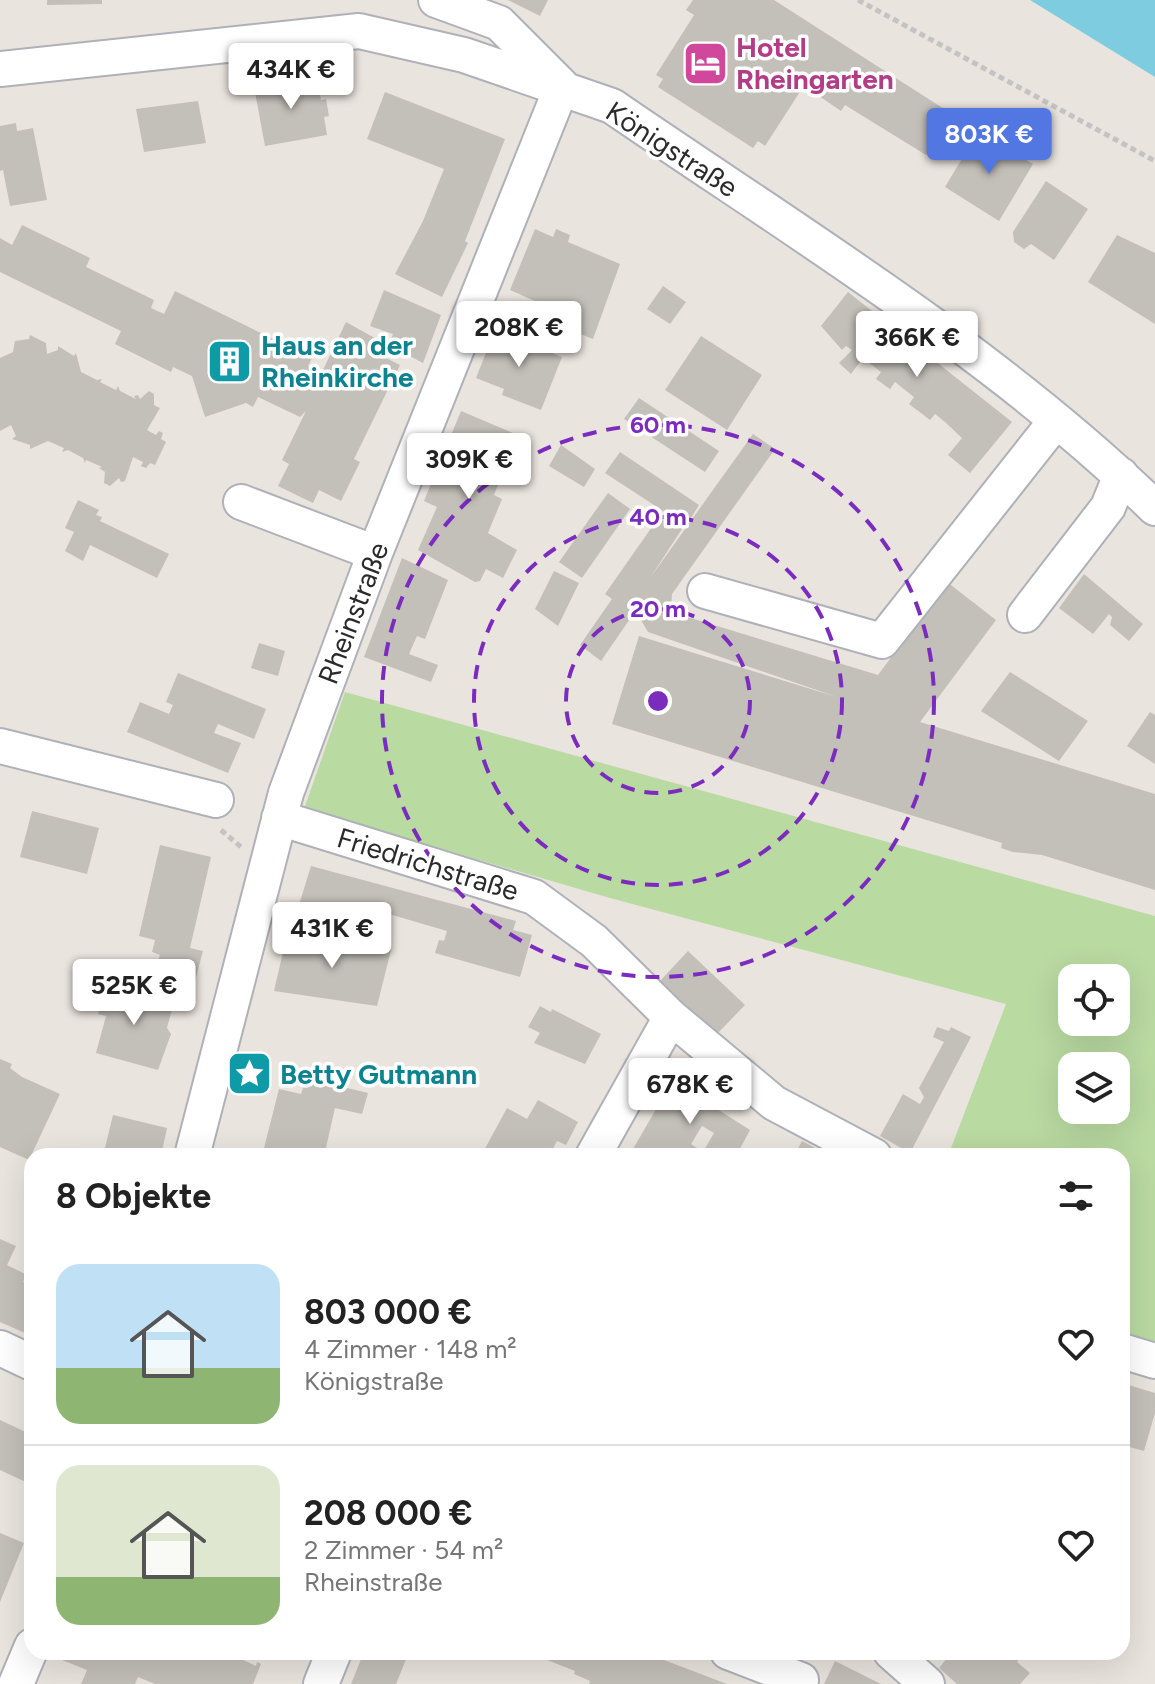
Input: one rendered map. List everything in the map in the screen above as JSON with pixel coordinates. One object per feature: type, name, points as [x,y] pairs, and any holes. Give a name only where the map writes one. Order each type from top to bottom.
[{"type":"street","points":[[436,0],[499,23],[562,86]]},
{"type":"street","name":"Königstraße","points":[[0,69],[219,43],[359,31],[464,55],[562,86],[612,106],[956,340],[1121,475],[1155,508]]},
{"type":"street","name":"Rheinstraße","points":[[194,1148],[279,818],[375,553],[562,86]]},
{"type":"street","points":[[705,591],[882,641],[1055,422]]},
{"type":"street","points":[[1025,615],[1108,507],[1121,475]]},
{"type":"street","points":[[241,502],[375,553]]},
{"type":"street","points":[[0,746],[216,800]]},
{"type":"street","name":"Friedrichstraße","points":[[279,818],[534,897],[594,941],[671,1017],[774,1103],[859,1148]]},
{"type":"street","points":[[597,1148],[671,1017]]},
{"type":"street","points":[[0,1348],[24,1359]]},
{"type":"street","points":[[1130,1353],[1155,1361]]},
{"type":"street","points":[[16,1684],[26,1660]]},
{"type":"street","points":[[321,1684],[331,1660]]},
{"type":"street","points":[[759,1660],[805,1672]]},
{"type":"street","points":[[900,1660],[927,1684]]},
{"type":"path","points":[[858,0],[1155,161]]},
{"type":"green space","points":[[345,692],[1155,916],[1155,1349],[1130,1338],[1130,1148],[951,1148],[1006,1004],[610,898],[304,809]]},
{"type":"water","points":[[1030,0],[1155,0],[1155,77]]},
{"type":"building","points":[[47,0],[102,0],[102,4],[47,5]]},
{"type":"building","points":[[508,0],[548,0],[540,16]]},
{"type":"building","points":[[693,0],[774,0],[952,114],[926,155],[845,105],[841,111],[797,81],[803,87],[765,146],[758,141],[753,148],[658,87],[663,79],[656,75],[694,15],[686,10]]},
{"type":"building","points":[[317,76],[321,100],[326,99],[329,116],[324,117],[327,135],[265,146],[254,87]]},
{"type":"building","points":[[385,92],[505,139],[465,241],[468,243],[442,297],[395,274],[423,221],[444,169],[367,139]]},
{"type":"building","points":[[198,101],[206,143],[144,152],[136,109]]},
{"type":"building","points":[[16,123],[17,131],[33,128],[47,200],[10,206],[3,170],[0,171],[0,126]]},
{"type":"building","points":[[978,132],[1033,164],[999,221],[945,187]]},
{"type":"building","points":[[1046,181],[1088,209],[1054,260],[1031,244],[1024,249],[1014,242],[1013,232]]},
{"type":"building","name":"Haus an der Rheinkirche","points":[[22,225],[90,258],[86,267],[154,300],[151,308],[164,314],[175,291],[312,358],[308,366],[322,372],[346,322],[389,346],[384,357],[400,365],[354,459],[360,462],[341,501],[319,490],[313,503],[278,486],[289,464],[282,460],[306,411],[300,417],[258,397],[253,407],[246,403],[205,417],[192,376],[173,367],[171,372],[115,344],[121,331],[0,272],[0,238],[12,245]]},
{"type":"building","points":[[535,229],[553,237],[556,229],[570,235],[568,242],[620,264],[593,339],[548,321],[553,309],[510,290]]},
{"type":"building","points":[[1117,235],[1155,253],[1155,324],[1088,282]]},
{"type":"building","points":[[663,286],[686,302],[670,324],[647,309]]},
{"type":"building","points":[[384,290],[441,315],[423,363],[389,345],[393,334],[370,326]]},
{"type":"building","points":[[848,292],[1012,422],[970,473],[948,455],[962,438],[945,422],[935,414],[930,420],[909,404],[914,397],[895,382],[890,389],[876,379],[881,372],[863,358],[851,374],[839,363],[852,350],[846,346],[842,350],[821,326]]},
{"type":"building","points":[[495,330],[562,357],[541,410],[502,395],[504,389],[476,378]]},
{"type":"building","points":[[30,335],[46,343],[47,354],[58,350],[58,346],[74,356],[76,353],[81,372],[97,380],[102,379],[100,382],[116,390],[118,386],[120,391],[136,399],[134,396],[138,395],[140,399],[149,391],[154,394],[154,405],[160,408],[147,430],[156,435],[159,431],[163,433],[161,439],[166,442],[155,465],[150,463],[146,468],[141,466],[143,462],[133,457],[125,481],[121,482],[119,478],[110,486],[104,483],[105,472],[99,468],[102,467],[86,460],[85,463],[83,458],[68,450],[62,452],[64,448],[48,441],[30,449],[30,445],[12,439],[16,436],[11,425],[0,431],[0,358],[13,352],[15,341],[29,339]]},
{"type":"building","points":[[701,336],[762,375],[727,430],[665,390]]},
{"type":"building","points":[[639,398],[719,451],[705,472],[624,419]]},
{"type":"building","points":[[461,411],[513,433],[497,471],[502,474],[494,495],[502,499],[488,533],[517,550],[503,578],[486,569],[480,581],[475,582],[418,550],[437,507],[424,501]]},
{"type":"building","points":[[753,434],[775,449],[672,594],[671,612],[878,675],[947,582],[996,620],[920,722],[1155,794],[1155,890],[1042,855],[1013,852],[1001,848],[1002,843],[612,724],[639,636],[837,697],[648,632],[631,603],[627,608],[634,613],[601,661],[580,645],[612,599],[605,594],[661,514],[682,529],[650,578]]},
{"type":"building","points":[[561,445],[595,469],[584,487],[549,466]]},
{"type":"building","points":[[620,452],[699,505],[686,526],[605,473]]},
{"type":"building","points":[[608,493],[630,509],[582,578],[559,562]]},
{"type":"building","points":[[78,500],[99,510],[96,515],[102,517],[100,521],[169,554],[157,578],[90,545],[83,561],[65,551],[74,532],[65,528]]},
{"type":"building","points":[[402,558],[448,580],[425,639],[417,636],[409,654],[438,665],[431,682],[364,657]]},
{"type":"building","points":[[554,571],[579,583],[558,626],[535,609]]},
{"type":"building","points":[[1084,574],[1143,624],[1129,641],[1110,625],[1112,617],[1109,614],[1093,634],[1059,608]]},
{"type":"building","points":[[259,643],[285,651],[278,676],[251,668]]},
{"type":"building","points":[[1010,672],[1088,721],[1059,761],[981,711]]},
{"type":"building","points":[[178,673],[266,709],[254,739],[218,724],[214,733],[241,743],[228,773],[127,732],[140,702],[169,714],[173,705],[166,702]]},
{"type":"building","points":[[1150,712],[1155,715],[1155,764],[1127,746]]},
{"type":"building","points":[[32,811],[99,828],[87,874],[20,857]]},
{"type":"building","points":[[160,845],[211,857],[190,948],[203,951],[193,988],[154,972],[160,955],[152,952],[155,940],[139,936]]},
{"type":"building","points":[[311,866],[516,921],[513,930],[532,935],[520,977],[435,953],[439,940],[444,941],[447,931],[355,904],[349,923],[298,908]]},
{"type":"building","points":[[287,935],[391,950],[377,1006],[274,991]]},
{"type":"building","points":[[688,951],[745,1005],[717,1034],[660,981]]},
{"type":"building","points":[[105,986],[164,996],[161,1007],[172,1009],[167,1028],[171,1034],[158,1070],[96,1053],[106,1016],[98,1014]]},
{"type":"building","points":[[540,1006],[601,1034],[585,1064],[534,1043],[540,1033],[528,1027]]},
{"type":"building","points":[[937,1027],[949,1031],[951,1027],[971,1037],[913,1148],[901,1148],[880,1136],[903,1094],[920,1104],[924,1097],[919,1088],[944,1042],[933,1037]]},
{"type":"building","points":[[0,1059],[12,1064],[10,1068],[22,1077],[60,1094],[35,1148],[24,1148],[24,1158],[0,1147]]},
{"type":"building","points":[[306,1078],[368,1093],[362,1114],[335,1108],[326,1148],[264,1148],[279,1089],[301,1094]]},
{"type":"building","points":[[687,1080],[720,1097],[714,1107],[750,1130],[740,1148],[705,1148],[714,1133],[702,1126],[691,1144],[697,1148],[634,1148],[670,1085]]},
{"type":"building","points":[[538,1100],[578,1122],[566,1145],[557,1141],[553,1148],[485,1148],[507,1108],[527,1119]]},
{"type":"building","points":[[113,1115],[167,1128],[163,1148],[105,1148]]},
{"type":"building","points":[[802,1141],[815,1148],[798,1148]]},
{"type":"building","points":[[0,1239],[16,1246],[7,1265],[24,1274],[24,1332],[0,1322]]},
{"type":"building","points":[[1130,1385],[1155,1393],[1155,1413],[1144,1451],[1130,1447]]},
{"type":"building","points":[[0,1420],[24,1431],[24,1481],[0,1470]]},
{"type":"building","points":[[0,1533],[24,1543],[0,1602]]},
{"type":"building","points":[[62,1660],[243,1660],[256,1666],[257,1662],[261,1664],[253,1684],[155,1684],[138,1677],[135,1684],[81,1684],[87,1670]]},
{"type":"building","points":[[361,1660],[406,1660],[396,1684],[351,1684]]},
{"type":"building","points":[[547,1660],[664,1660],[727,1684],[589,1684],[590,1681],[574,1674],[575,1671]]},
{"type":"building","points":[[946,1660],[1019,1660],[1017,1662],[1030,1673],[1020,1684],[957,1684],[939,1668]]},
{"type":"building","points":[[835,1661],[881,1684],[824,1684]]},
{"type":"place","name":"Hotel Rheingarten","points":[[705,63]]},
{"type":"place","name":"Haus an der Rheinkirche","points":[[230,361]]},
{"type":"place","name":"Betty Gutmann","points":[[249,1074]]}]
